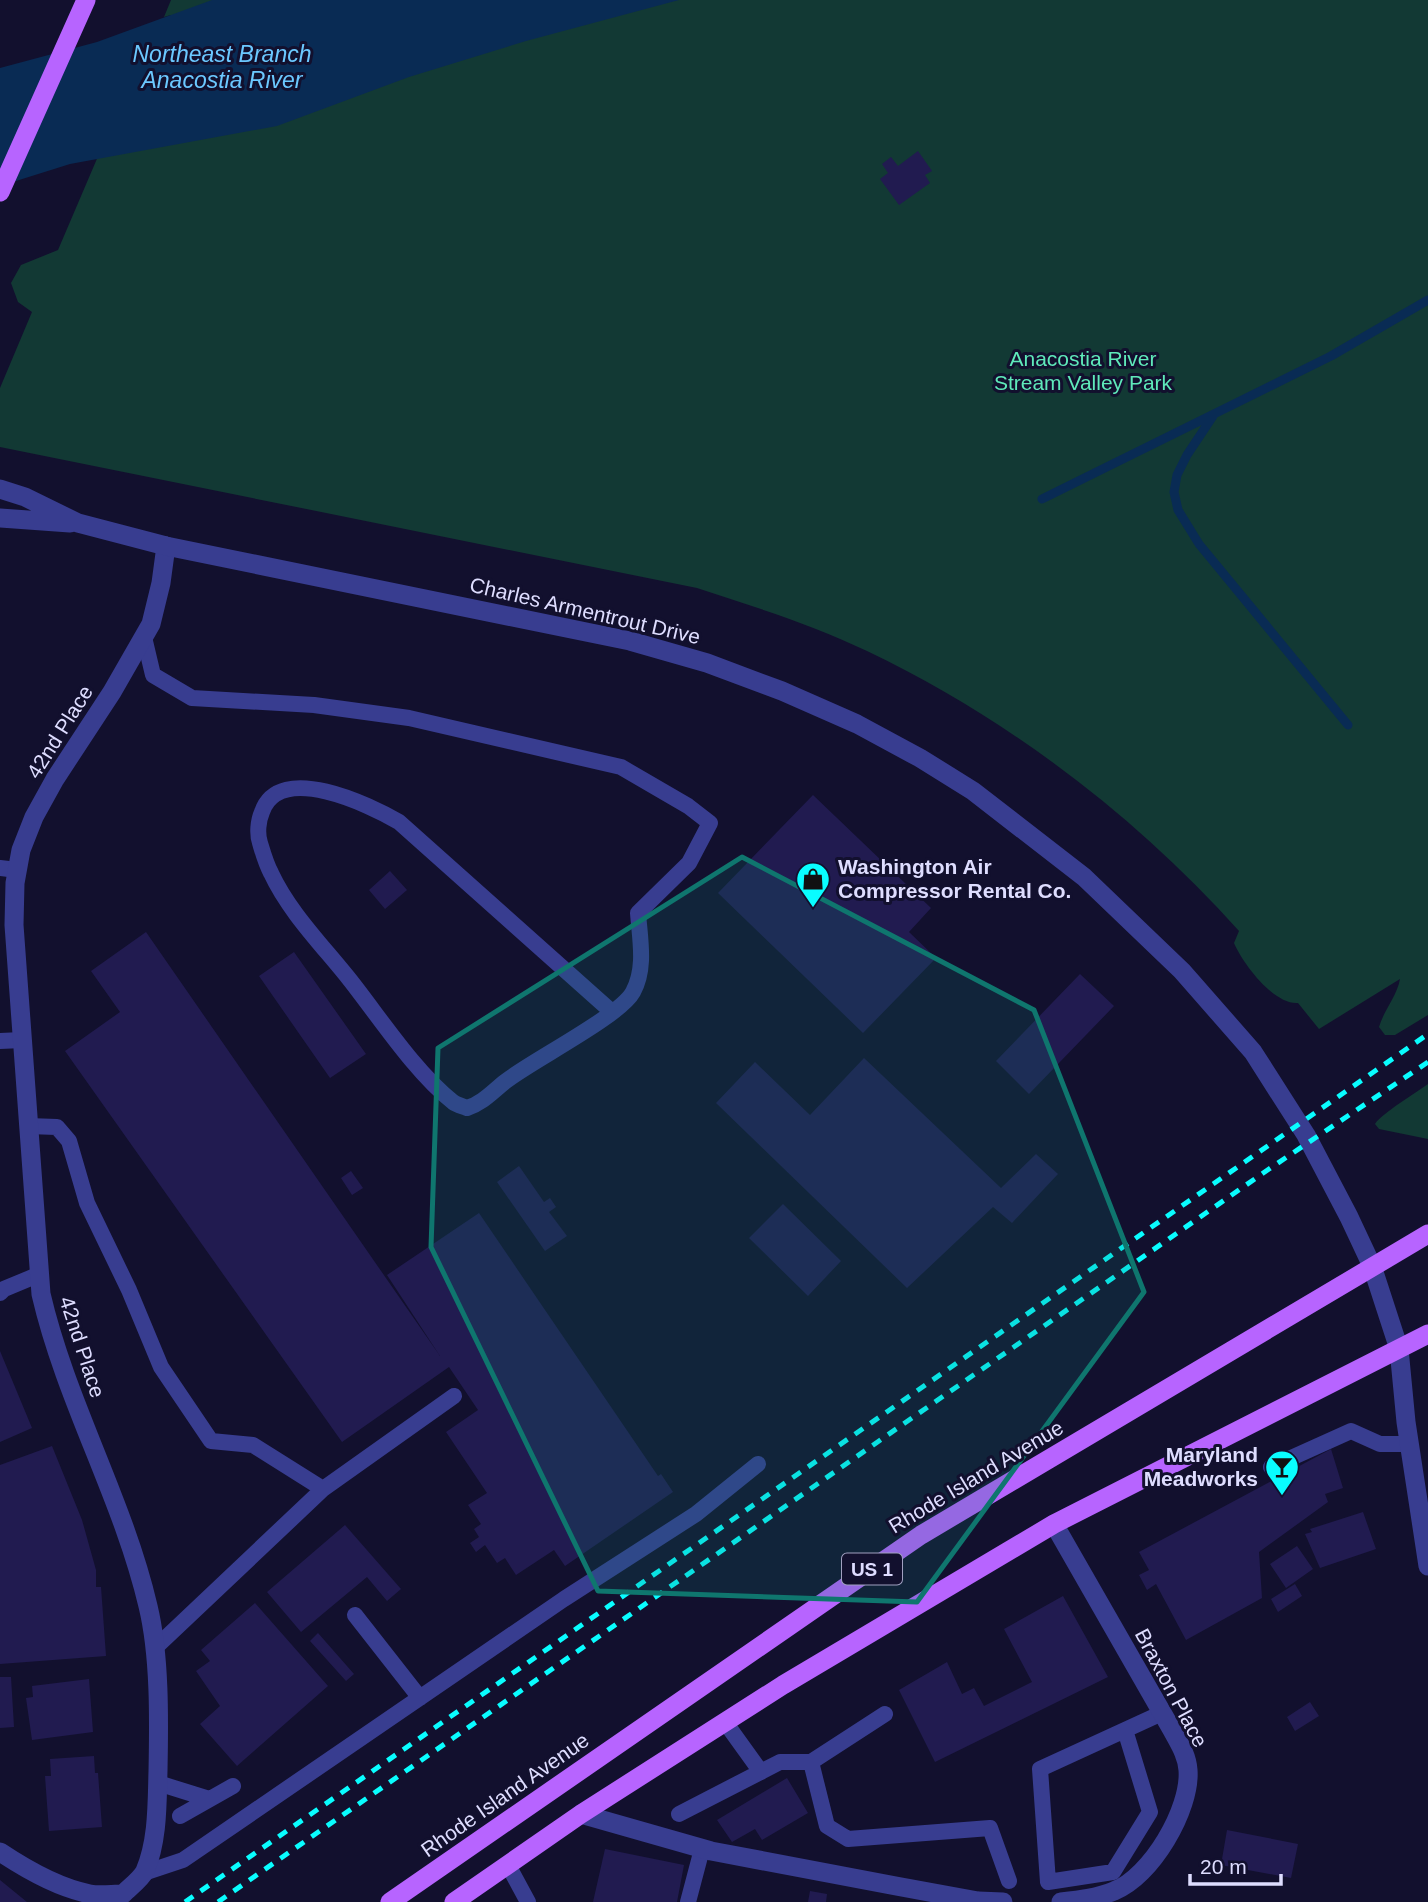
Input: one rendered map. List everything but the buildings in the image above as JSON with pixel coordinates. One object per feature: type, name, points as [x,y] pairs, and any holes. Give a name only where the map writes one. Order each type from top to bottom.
[{"type":"main road","points":[[0,191],[86,0]]},
{"type":"main road","name":"Rhode Island Avenue","points":[[390,1902],[921,1535],[1428,1234]]},
{"type":"main road","name":"US 1","points":[[454,1902],[581,1814],[783,1685],[1054,1524],[1428,1334]]},
{"type":"street","name":"Charles Armentrout Drive","points":[[0,489],[25,497],[78,523],[166,546],[591,632],[694,659],[782,691],[857,724],[974,791],[1084,877],[1182,971],[1253,1052],[1306,1135],[1373,1266],[1399,1349],[1409,1444],[1428,1566]]},
{"type":"street","name":"Charles Armentrout Drive","points":[[0,519],[78,523]]},
{"type":"street","name":"42nd Place","points":[[144,1873],[154,1840],[158,1783],[155,1648],[149,1607],[125,1529],[50,1331],[41,1294],[9,869],[55,779],[112,692],[151,624],[166,546]]},
{"type":"street","name":"Braxton Place","points":[[1054,1524],[1186,1756],[1188,1772],[1187,1786],[1177,1816],[1162,1849],[1117,1891],[1094,1898],[1061,1902]]},
{"type":"street","points":[[581,1814],[702,1849],[909,1889],[1003,1902]]},
{"type":"street","points":[[0,1852],[21,1866],[89,1898],[123,1894],[144,1873]]},
{"type":"lane","points":[[144,637],[153,675],[192,698],[314,705],[409,718],[621,768],[688,806],[710,823],[688,863],[638,913],[640,978],[631,996],[612,1012],[507,1080],[474,1106],[467,1108],[454,1103],[414,1060],[295,910],[271,874],[258,839],[259,819],[264,805],[278,793],[298,789],[321,789],[373,807],[399,822],[612,1012]]},
{"type":"lane","points":[[0,1041],[22,1040]]},
{"type":"lane","points":[[28,1126],[57,1127],[69,1141],[86,1203],[129,1290],[161,1367],[211,1440],[253,1446],[323,1489]]},
{"type":"lane","points":[[0,1293],[40,1274]]},
{"type":"lane","points":[[155,1648],[323,1489],[454,1396]]},
{"type":"lane","points":[[1271,1467],[1351,1431],[1380,1444],[1409,1444]]},
{"type":"lane","points":[[144,1873],[183,1860],[564,1599],[696,1514],[758,1464]]},
{"type":"lane","points":[[355,1615],[420,1698]]},
{"type":"lane","points":[[1125,1730],[1150,1812],[1113,1872],[1048,1882],[1040,1769],[1162,1713]]},
{"type":"lane","points":[[678,1814],[780,1762],[811,1762],[885,1714]]},
{"type":"lane","points":[[725,1722],[761,1772]]},
{"type":"lane","points":[[811,1762],[827,1826],[848,1839],[990,1828],[1009,1881]]},
{"type":"lane","points":[[158,1783],[209,1799]]},
{"type":"lane","points":[[180,1816],[233,1786]]},
{"type":"lane","points":[[688,1902],[702,1849]]},
{"type":"lane","points":[[508,1865],[528,1902]]},
{"type":"highlighted area","points":[[742,857],[1034,1010],[1144,1292],[917,1602],[598,1591],[431,1247],[438,1048]]},
{"type":"green space","name":"Anacostia River Stream Valley Park","points":[[171,0],[1428,0],[1428,1015],[1395,1035],[1385,1035],[1379,1027],[1400,979],[1319,1029],[1298,1003],[1279,997],[1260,982],[1244,962],[1234,943],[1239,931],[1199,888],[1113,809],[1019,738],[970,707],[867,651],[826,633],[697,588],[0,447],[0,388],[32,312],[18,302],[11,283],[21,265],[58,250],[99,154],[171,15],[164,17]]},
{"type":"green space","points":[[1428,1084],[1428,1139],[1379,1129],[1375,1124],[1379,1119]]},
{"type":"water","name":"Northeast Branch Anacostia River","points":[[212,0],[679,0],[526,41],[409,77],[277,126],[70,164],[0,186],[0,68],[97,42]]},
{"type":"waterway","points":[[1042,499],[1331,356],[1428,300]]},
{"type":"waterway","points":[[1213,416],[1177,475],[1174,492],[1178,510],[1199,544],[1348,725]]},
{"type":"railway","points":[[185,1902],[1428,1034]]},
{"type":"railway","points":[[218,1902],[1269,1169],[1428,1062]]},
{"type":"place","name":"Washington Air Compressor Rental Co.","points":[[813,909]]},
{"type":"place","name":"Maryland Meadworks","points":[[1282,1497]]}]
